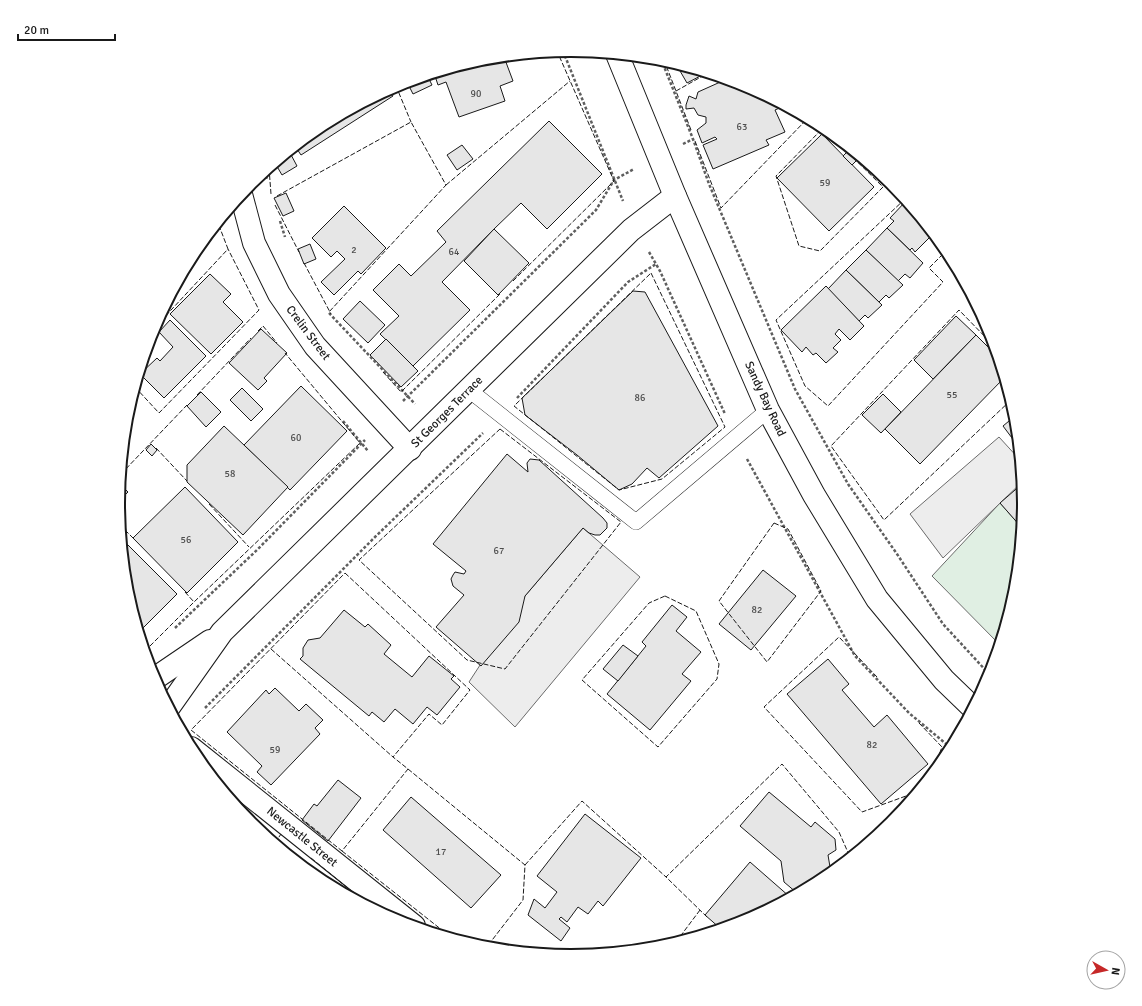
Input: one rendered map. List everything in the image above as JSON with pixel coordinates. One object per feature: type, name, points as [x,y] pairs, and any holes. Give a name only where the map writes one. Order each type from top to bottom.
[{"type":"street","name":"Sandy Bay Road","points":[[620,60],[768,410],[814,494],[877,599],[944,680],[969,704]]},
{"type":"street","name":"St Georges Terrace","points":[[160,675],[222,632],[635,228],[676,196]]},
{"type":"street","name":"Crelin Street","points":[[243,202],[254,243],[279,294],[315,346],[410,449]]},
{"type":"street","name":"St Georges Terrace","points":[[172,702],[222,632]]},
{"type":"street","name":"Newcastle Street","points":[[207,761],[400,915]]},
{"type":"lane","points":[[469,390],[636,522],[768,410]]},
{"type":"path","points":[[565,57],[635,228],[660,271],[736,438],[855,656],[909,713],[946,744]]},
{"type":"path","points":[[664,67],[709,184],[795,389],[848,484],[898,554],[943,624],[985,669]]},
{"type":"path","points":[[267,178],[268,184]]},
{"type":"path","points":[[277,214],[287,244]]},
{"type":"path","points":[[200,713],[375,537],[501,415],[628,282],[656,264]]},
{"type":"path","points":[[325,309],[408,397],[436,423]]},
{"type":"green space","points":[[1000,503],[1016,522],[1013,561],[1008,590],[1002,618],[995,640],[932,576]]},
{"type":"shaded area","points":[[999,437],[1014,453],[1016,487],[943,558],[910,514]]},
{"type":"shaded area","points":[[583,528],[640,577],[515,727],[469,682],[525,596]]},
{"type":"building","points":[[506,62],[513,81],[500,86],[505,101],[459,117],[446,82],[438,85],[436,78],[456,72]]},
{"type":"building","points":[[680,71],[700,76],[687,83]]},
{"type":"building","points":[[430,80],[432,85],[413,94],[410,88]]},
{"type":"building","points":[[719,83],[742,91],[778,109],[775,110],[785,132],[766,140],[769,145],[713,169],[703,145],[717,139],[715,137],[702,143],[697,130],[706,123],[706,117],[698,115],[694,108],[686,109],[689,96],[696,99],[698,92]]},
{"type":"building","points":[[392,95],[393,96],[301,155],[298,150],[323,132],[348,117]]},
{"type":"building","points":[[549,121],[602,174],[547,229],[521,203],[494,229],[442,282],[470,310],[413,366],[380,334],[399,316],[373,290],[399,264],[411,276],[446,242],[437,231]]},
{"type":"building","points":[[822,134],[874,187],[829,231],[777,178]]},
{"type":"building","points":[[462,145],[473,159],[457,170],[447,155]]},
{"type":"building","points":[[847,152],[856,161],[852,165],[843,156]]},
{"type":"building","points":[[291,156],[297,166],[282,175],[278,167]]},
{"type":"building","points":[[286,193],[294,211],[283,216],[274,198]]},
{"type":"building","points":[[902,205],[930,237],[915,252],[912,248],[910,250],[887,228],[894,221],[890,218]]},
{"type":"building","points":[[344,206],[386,248],[361,274],[358,271],[334,295],[321,282],[345,259],[337,251],[331,257],[312,238]]},
{"type":"building","points":[[887,228],[923,263],[910,278],[905,274],[898,281],[866,250]]},
{"type":"building","points":[[494,229],[529,263],[498,295],[464,261]]},
{"type":"building","points":[[310,244],[316,259],[304,264],[298,249]]},
{"type":"building","points":[[866,250],[903,285],[889,298],[886,295],[879,302],[846,270]]},
{"type":"building","points":[[846,270],[882,305],[868,318],[865,315],[859,321],[828,289]]},
{"type":"building","points":[[210,274],[231,294],[223,302],[243,322],[211,354],[170,314]]},
{"type":"building","points":[[826,286],[864,326],[850,340],[839,329],[835,334],[841,340],[833,348],[838,352],[826,363],[816,353],[813,355],[806,347],[802,352],[781,330]]},
{"type":"building","points":[[633,291],[645,292],[718,426],[659,478],[647,468],[632,484],[619,490],[525,415],[522,398]]},
{"type":"building","points":[[360,301],[385,325],[368,343],[343,319]]},
{"type":"building","points":[[956,316],[976,335],[933,379],[914,360]]},
{"type":"building","points":[[170,320],[206,356],[164,398],[143,377],[146,368],[157,358],[160,361],[173,347],[159,332]]},
{"type":"building","points":[[261,329],[287,353],[264,378],[267,381],[258,390],[229,363]]},
{"type":"building","points":[[976,335],[989,348],[1000,382],[920,464],[885,429]]},
{"type":"building","points":[[386,339],[418,371],[401,387],[370,355]]},
{"type":"building","points":[[301,386],[347,431],[290,490],[244,445]]},
{"type":"building","points":[[242,388],[263,409],[251,421],[230,400]]},
{"type":"building","points":[[201,392],[221,412],[206,427],[187,406]]},
{"type":"building","points":[[883,394],[901,412],[881,433],[862,415]]},
{"type":"building","points":[[1009,421],[1012,438],[1003,426]]},
{"type":"building","points":[[224,426],[288,487],[243,535],[187,482],[187,465]]},
{"type":"building","points":[[151,444],[157,450],[152,456],[146,450]]},
{"type":"building","points":[[507,454],[528,472],[527,463],[530,459],[539,460],[603,518],[607,523],[607,528],[600,535],[595,535],[589,533],[583,528],[525,596],[519,622],[481,666],[436,627],[464,595],[453,586],[451,579],[453,575],[455,572],[464,574],[466,571],[433,544]]},
{"type":"building","points":[[185,487],[238,542],[187,593],[133,538]]},
{"type":"building","points":[[1017,489],[1016,522],[1000,503]]},
{"type":"building","points":[[127,544],[177,594],[143,628],[134,590]]},
{"type":"building","points":[[763,570],[796,596],[751,650],[719,624]]},
{"type":"building","points":[[672,605],[687,617],[676,631],[701,652],[682,674],[691,681],[650,730],[607,694],[646,646],[642,642]]},
{"type":"building","points":[[344,610],[365,627],[368,624],[391,645],[384,654],[412,677],[429,656],[454,676],[451,679],[460,687],[437,715],[427,707],[413,724],[395,709],[384,722],[372,712],[369,716],[300,659],[303,656],[303,648],[308,640],[320,638]]},
{"type":"building","points":[[623,645],[638,656],[618,681],[603,669]]},
{"type":"building","points":[[828,659],[849,684],[842,690],[874,727],[887,715],[928,764],[881,804],[787,694]]},
{"type":"building","points":[[275,688],[299,711],[306,704],[323,720],[315,728],[320,734],[271,785],[257,772],[262,766],[227,732],[266,690],[269,694]]},
{"type":"building","points":[[338,780],[361,798],[328,841],[302,820],[314,804],[317,806]]},
{"type":"building","points":[[769,792],[811,827],[815,822],[835,839],[836,850],[828,855],[830,866],[793,890],[784,882],[781,861],[740,826]]},
{"type":"building","points":[[411,797],[501,875],[471,908],[383,830]]},
{"type":"building","points":[[585,814],[641,858],[603,906],[598,901],[588,914],[578,907],[567,922],[561,917],[559,919],[570,928],[561,941],[528,915],[534,899],[545,908],[557,892],[537,876]]},
{"type":"building","points":[[750,862],[786,893],[742,915],[716,924],[705,915]]},
{"type":"fence","points":[[513,281],[614,181],[560,57]]},
{"type":"fence","points":[[667,68],[691,130]]},
{"type":"fence","points":[[676,91],[701,77]]},
{"type":"fence","points":[[446,185],[570,81]]},
{"type":"fence","points":[[398,92],[411,122]]},
{"type":"fence","points":[[277,196],[411,122],[446,185],[329,312]]},
{"type":"fence","points":[[695,141],[721,208],[803,123]]},
{"type":"fence","points":[[819,132],[776,176],[799,246],[820,251],[883,187],[854,159]]},
{"type":"fence","points":[[270,175],[271,194]]},
{"type":"fence","points":[[900,203],[776,320],[805,386],[828,406],[943,282],[929,268],[942,255]]},
{"type":"fence","points":[[275,205],[299,252]]},
{"type":"fence","points":[[167,314],[228,249],[220,228]]},
{"type":"fence","points":[[139,392],[159,413],[259,310],[228,249]]},
{"type":"fence","points":[[304,263],[331,314]]},
{"type":"fence","points":[[651,273],[725,427],[662,479],[619,490],[514,406],[651,273]]},
{"type":"fence","points":[[383,372],[401,392],[500,294]]},
{"type":"fence","points":[[985,336],[959,310],[831,446],[884,520],[1006,405]]},
{"type":"fence","points":[[258,331],[263,326],[277,343]]},
{"type":"fence","points":[[197,395],[251,338]]},
{"type":"fence","points":[[185,592],[194,602],[360,443],[285,353]]},
{"type":"fence","points":[[127,468],[187,405]]},
{"type":"fence","points":[[500,429],[621,522],[505,669],[467,660],[359,560],[500,429]]},
{"type":"fence","points":[[156,448],[187,481]]},
{"type":"fence","points":[[209,504],[249,547]]},
{"type":"fence","points":[[774,523],[788,529],[821,591],[767,662],[719,601],[774,523]]},
{"type":"fence","points":[[126,531],[135,540]]},
{"type":"fence","points":[[345,573],[470,690],[442,725],[429,714],[393,757],[408,769],[342,851],[191,730],[345,573]]},
{"type":"fence","points":[[665,596],[696,611],[719,664],[717,679],[658,747],[582,680],[649,603],[665,596]]},
{"type":"fence","points":[[149,647],[194,602]]},
{"type":"fence","points":[[877,677],[839,637],[764,707],[862,812],[907,796]]},
{"type":"fence","points":[[271,649],[393,757]]},
{"type":"fence","points":[[919,723],[942,747],[939,755]]},
{"type":"fence","points":[[707,917],[666,877],[782,764],[839,832],[848,853]]},
{"type":"fence","points":[[408,769],[525,865],[523,900],[491,941]]},
{"type":"fence","points":[[525,865],[582,801],[666,877]]},
{"type":"fence","points":[[278,839],[281,834]]},
{"type":"fence","points":[[342,851],[441,929]]},
{"type":"fence","points":[[311,858],[351,891]]},
{"type":"fence","points":[[681,935],[700,910]]}]
